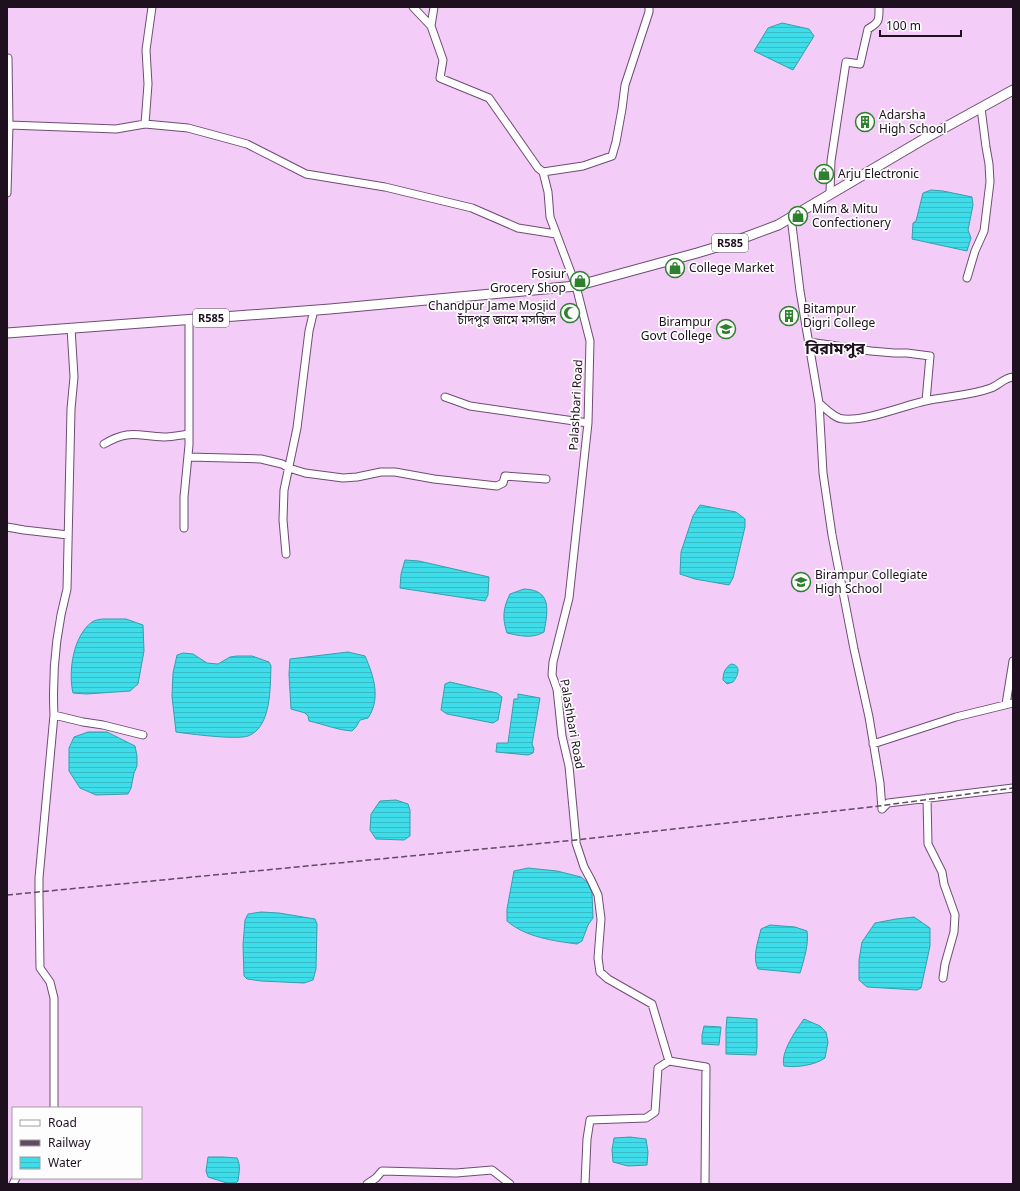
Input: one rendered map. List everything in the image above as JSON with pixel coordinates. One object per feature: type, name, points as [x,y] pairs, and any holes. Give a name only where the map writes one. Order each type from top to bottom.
[{"type":"main road","name":"R585","points":[[7,332],[189,320],[415,302],[576,286],[730,243],[778,225],[924,139],[1013,90]]},
{"type":"street","points":[[145,124],[148,84],[146,50],[152,7]]},
{"type":"street","points":[[413,7],[430,26],[443,60],[440,78],[489,98],[538,168],[543,172],[583,166],[612,156],[616,142],[625,85],[649,12],[649,7]]},
{"type":"street","points":[[430,26],[434,7]]},
{"type":"street","points":[[830,193],[831,161],[846,62],[860,64],[868,29],[879,20],[879,7]]},
{"type":"street","points":[[7,193],[9,125],[8,58]]},
{"type":"street","points":[[968,278],[975,252],[984,231],[990,182],[989,164],[980,108]]},
{"type":"street","points":[[9,125],[116,129],[145,124],[188,128],[247,144],[306,174],[385,187],[472,208],[518,228],[556,234]]},
{"type":"street","name":"Palashbari Road","points":[[543,172],[548,192],[550,217],[576,286],[590,342],[588,423],[569,598],[553,662],[552,675],[557,689],[562,736],[569,766],[576,843],[584,868],[592,880],[598,895],[602,920],[598,958],[600,972],[608,979],[652,1004],[668,1061]]},
{"type":"street","points":[[791,217],[800,291],[819,403],[823,473],[832,535],[869,717],[880,783],[882,809],[888,802],[1013,788]]},
{"type":"street","points":[[286,554],[283,504],[284,490],[300,406],[309,331],[314,310]]},
{"type":"street","points":[[184,528],[184,497],[189,434],[189,320]]},
{"type":"street","points":[[54,1107],[54,998],[50,982],[40,968],[39,878],[54,715],[53,685],[60,614],[67,589],[71,409],[74,377],[71,328]]},
{"type":"street","points":[[809,342],[871,351],[930,356],[926,400]]},
{"type":"street","points":[[819,403],[830,413],[843,420],[856,419],[926,400],[951,397],[992,388],[1008,378],[1013,377]]},
{"type":"street","points":[[445,397],[470,406],[588,423]]},
{"type":"street","points":[[104,444],[127,434],[164,437],[189,434]]},
{"type":"street","points":[[188,457],[261,459],[282,464],[305,473],[343,478],[381,472],[395,472],[434,479],[498,486],[503,483],[505,476],[546,479]]},
{"type":"street","points":[[7,527],[68,535]]},
{"type":"street","points":[[873,744],[956,718],[1009,704],[1013,660]]},
{"type":"street","points":[[54,715],[143,735]]},
{"type":"street","points":[[927,798],[928,844],[942,872],[944,884],[955,915],[954,932],[945,964],[943,978]]},
{"type":"street","points":[[585,1184],[587,1139],[590,1120],[646,1118],[655,1112],[658,1068],[668,1061],[706,1067],[705,1184],[698,1184]]},
{"type":"street","points":[[367,1184],[376,1178],[382,1171],[440,1173],[492,1170],[510,1184]]},
{"type":"water","points":[[782,23],[809,29],[814,36],[793,70],[754,51],[768,28]]},
{"type":"water","points":[[931,190],[972,197],[973,205],[968,230],[971,238],[967,251],[912,239],[913,223],[916,221],[923,193]]},
{"type":"water","points":[[700,505],[736,512],[745,519],[745,527],[733,578],[729,585],[695,579],[680,574],[681,552],[693,516]]},
{"type":"water","points":[[405,560],[419,561],[489,577],[488,595],[485,601],[400,588],[401,574]]},
{"type":"water","points":[[524,589],[533,590],[540,593],[544,597],[546,603],[547,609],[544,632],[535,636],[522,636],[507,633],[505,628],[504,613],[510,594]]},
{"type":"water","points":[[104,619],[126,619],[143,625],[144,651],[138,684],[130,691],[86,694],[73,693],[71,675],[76,645],[80,636],[92,622]]},
{"type":"water","points":[[348,652],[365,656],[371,671],[375,687],[375,695],[372,711],[368,718],[360,720],[352,731],[309,721],[308,716],[305,713],[291,709],[289,674],[290,659]]},
{"type":"water","points":[[183,653],[193,654],[207,663],[218,664],[230,657],[237,656],[252,656],[269,662],[271,666],[270,695],[266,715],[262,724],[256,731],[248,736],[242,737],[176,732],[172,696],[173,673],[177,655]]},
{"type":"water","points":[[731,664],[737,666],[738,671],[733,682],[727,684],[723,680],[723,675]]},
{"type":"water","points":[[450,682],[497,693],[502,697],[498,720],[493,723],[447,714],[441,710],[445,684]]},
{"type":"water","points":[[518,694],[540,698],[532,744],[534,749],[533,753],[528,755],[496,752],[497,743],[508,743],[514,699],[518,699]]},
{"type":"water","points":[[88,732],[107,732],[135,746],[137,766],[128,794],[96,795],[80,788],[69,771],[69,748],[74,737]]},
{"type":"water","points":[[396,800],[408,804],[410,810],[410,836],[404,840],[376,839],[370,830],[371,814],[380,801]]},
{"type":"water","points":[[528,868],[557,871],[581,877],[588,883],[592,893],[593,918],[588,925],[582,941],[577,944],[531,935],[507,921],[507,909],[514,871]]},
{"type":"water","points":[[261,912],[279,913],[315,919],[317,924],[316,969],[313,980],[304,983],[261,981],[247,979],[244,976],[243,945],[245,920],[248,914]]},
{"type":"water","points":[[914,917],[930,928],[930,946],[921,988],[917,990],[867,987],[859,980],[859,960],[862,942],[875,923]]},
{"type":"water","points":[[770,925],[795,927],[807,931],[807,947],[800,973],[758,969],[756,964],[756,954],[761,929]]},
{"type":"water","points":[[727,1017],[757,1019],[756,1055],[726,1054]]},
{"type":"water","points":[[804,1019],[820,1026],[826,1032],[828,1042],[825,1058],[806,1065],[794,1067],[784,1066],[783,1061],[786,1048]]},
{"type":"water","points":[[704,1026],[721,1027],[719,1045],[702,1044]]},
{"type":"water","points":[[630,1137],[646,1139],[648,1152],[647,1165],[628,1166],[613,1162],[612,1150],[614,1138]]},
{"type":"water","points":[[208,1157],[237,1158],[239,1166],[238,1181],[235,1184],[227,1183],[208,1177],[206,1171]]},
{"type":"railway","points":[[7,895],[576,840],[879,806],[1013,788]]},
{"type":"place","name":"Adarsha High School","points":[[865,122]]},
{"type":"place","name":"Arju Electronic","points":[[824,174]]},
{"type":"place","name":"Mim & Mitu Confectionery","points":[[798,216]]},
{"type":"place","name":"College Market","points":[[675,268]]},
{"type":"place","name":"Fosiur Grocery Shop","points":[[580,281]]},
{"type":"place","name":"Chandpur Jame Mosjid চাঁদপুর জামে মসজিদ","points":[[570,313]]},
{"type":"place","name":"Bitampur Digri College","points":[[789,316]]},
{"type":"place","name":"Birampur Govt College","points":[[726,329]]},
{"type":"place","name":"Birampur Collegiate High School","points":[[801,582]]},
{"type":"district","name":"বিরামপুর","points":[[835,348]]}]
